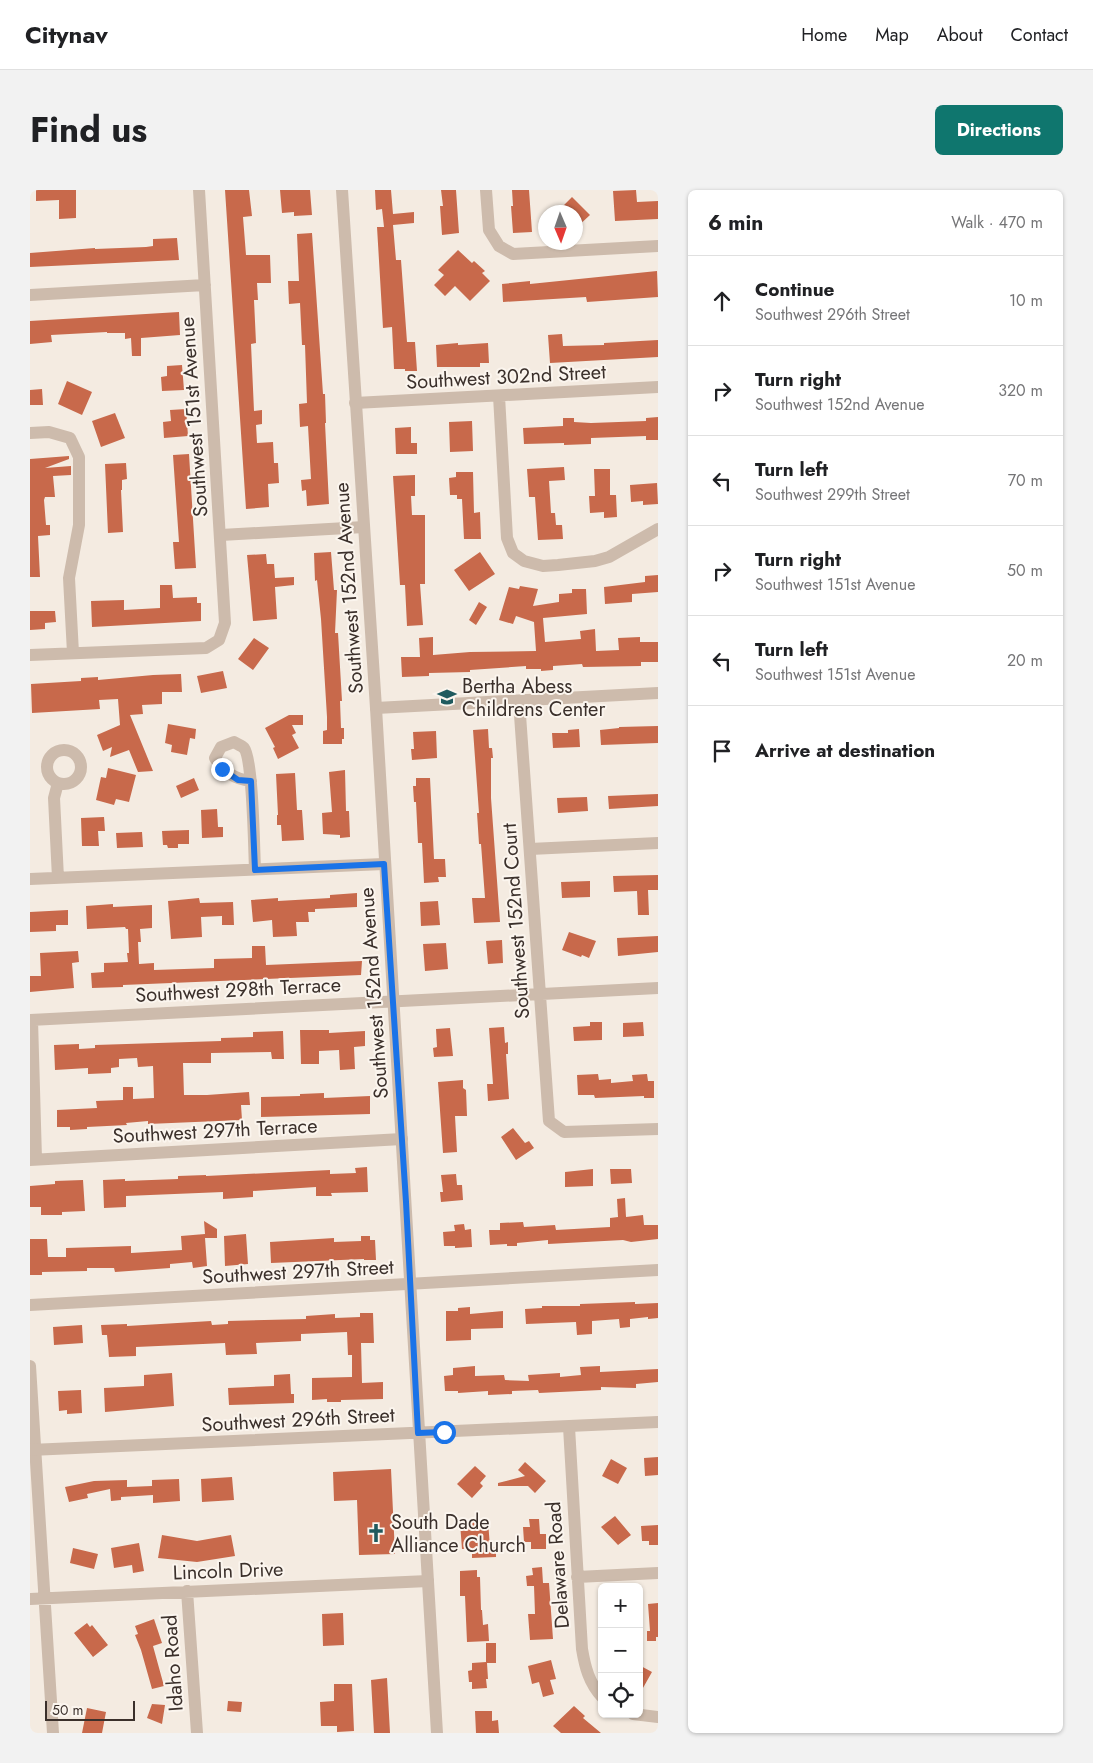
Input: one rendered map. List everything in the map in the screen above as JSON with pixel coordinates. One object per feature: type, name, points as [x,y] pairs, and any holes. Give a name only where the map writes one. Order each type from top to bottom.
[{"type":"street","name":"Southwest 151st Avenue","points":[[73,653],[206,648],[219,640],[226,623],[199,190]]},
{"type":"street","name":"Southwest 152nd Avenue","points":[[342,190],[394,1000],[437,1733]]},
{"type":"street","points":[[486,190],[489,230],[499,246],[514,254],[658,246]]},
{"type":"street","points":[[30,295],[205,285]]},
{"type":"street","name":"Southwest 302nd Street","points":[[355,403],[658,388]]},
{"type":"street","points":[[499,396],[507,538],[518,557],[533,564],[543,566],[595,561],[609,557],[658,529]]},
{"type":"street","points":[[30,433],[49,432],[70,438],[79,457],[79,525],[69,578],[73,653],[30,655]]},
{"type":"street","points":[[220,534],[364,527]]},
{"type":"street","points":[[376,708],[658,693]]},
{"type":"street","name":"Southwest 152nd Court","points":[[519,701],[549,1121],[564,1132],[658,1129]]},
{"type":"street","points":[[251,781],[255,870]]},
{"type":"street","points":[[58,783],[54,798],[58,878]]},
{"type":"street","points":[[530,849],[658,843]]},
{"type":"street","points":[[30,879],[384,864]]},
{"type":"street","name":"Southwest 298th Terrace","points":[[31,1020],[658,988]]},
{"type":"street","points":[[31,1020],[33,1160]]},
{"type":"street","name":"Southwest 297th Terrace","points":[[33,1160],[402,1139]]},
{"type":"street","name":"Southwest 297th Street","points":[[30,1305],[658,1270]]},
{"type":"street","points":[[30,1366],[32,1450],[45,1599],[53,1733]]},
{"type":"street","name":"Southwest 296th Street","points":[[32,1450],[658,1422]]},
{"type":"street","name":"Delaware Road","points":[[569,1426],[582,1649],[586,1669],[598,1691]]},
{"type":"street","points":[[578,1577],[658,1573]]},
{"type":"street","name":"Lincoln Drive","points":[[30,1599],[428,1582]]},
{"type":"street","name":"Idaho Road","points":[[187,1591],[197,1733]]},
{"type":"street","points":[[643,1716],[658,1718]]},
{"type":"building","points":[[36,190],[76,190],[76,218],[59,219],[59,200],[36,201]]},
{"type":"building","points":[[225,190],[249,190],[252,216],[243,217],[246,255],[270,255],[271,283],[257,283],[258,300],[254,300],[256,343],[251,344],[254,411],[262,410],[262,424],[256,425],[257,443],[273,442],[274,463],[278,463],[279,483],[268,484],[269,507],[246,509]]},
{"type":"building","points":[[280,190],[310,190],[312,215],[294,216],[294,212],[282,213]]},
{"type":"building","points":[[375,190],[391,190],[393,214],[414,212],[414,223],[393,225],[396,260],[401,260],[407,342],[415,342],[417,371],[394,369],[392,327],[383,328],[377,227],[384,227],[382,209],[376,210]]},
{"type":"building","points":[[441,190],[456,190],[459,233],[442,235],[440,206],[443,206]]},
{"type":"building","points":[[512,190],[529,190],[532,232],[513,233]]},
{"type":"building","points":[[636,190],[637,202],[658,201],[658,219],[615,221],[613,191]]},
{"type":"building","points":[[572,197],[580,205],[564,205]]},
{"type":"building","points":[[583,208],[590,215],[583,222]]},
{"type":"building","points":[[312,233],[323,394],[325,394],[329,504],[307,506],[306,490],[302,491],[301,480],[311,479],[308,426],[300,427],[299,404],[307,403],[305,345],[302,345],[300,303],[289,304],[288,281],[299,281],[297,234]]},
{"type":"building","points":[[177,238],[179,260],[30,267],[30,253],[95,248],[146,247],[153,246],[153,239]]},
{"type":"building","points":[[458,250],[472,263],[474,261],[485,271],[482,273],[490,281],[470,301],[455,286],[445,296],[434,285],[444,275],[438,270]]},
{"type":"building","points":[[657,271],[658,297],[587,302],[586,297],[503,302],[502,284],[530,281],[530,284]]},
{"type":"building","points":[[179,312],[180,335],[141,338],[141,356],[132,356],[131,338],[125,339],[125,333],[51,335],[52,342],[30,344],[30,321]]},
{"type":"building","points":[[562,334],[563,346],[604,345],[604,343],[658,340],[658,357],[550,363],[548,335]]},
{"type":"building","points":[[458,343],[458,345],[488,343],[489,363],[480,363],[480,367],[437,367],[436,345]]},
{"type":"building","points":[[182,365],[184,390],[162,391],[161,377],[167,376],[167,366]]},
{"type":"building","points":[[67,381],[92,392],[82,415],[58,404]]},
{"type":"building","points":[[42,389],[43,405],[30,405],[30,390]]},
{"type":"building","points":[[186,409],[188,436],[164,438],[163,422],[171,421],[170,410]]},
{"type":"building","points":[[115,413],[125,438],[101,447],[92,421]]},
{"type":"building","points":[[658,417],[658,440],[646,440],[646,436],[591,438],[591,444],[524,444],[523,428],[563,426],[563,418],[574,418],[574,422],[591,423],[646,421],[646,418]]},
{"type":"building","points":[[472,421],[473,451],[450,452],[449,422]]},
{"type":"building","points":[[411,427],[411,443],[417,443],[417,454],[396,454],[395,428]]},
{"type":"building","points":[[189,454],[196,568],[175,569],[173,542],[179,542],[173,455]]},
{"type":"building","points":[[69,456],[69,459],[45,468],[71,466],[71,475],[53,476],[55,497],[45,497],[44,500],[46,525],[50,525],[50,535],[38,536],[40,577],[30,577],[30,459]]},
{"type":"building","points":[[126,463],[127,479],[122,480],[121,490],[123,532],[108,533],[105,464]]},
{"type":"building","points":[[564,467],[565,480],[549,481],[551,513],[555,513],[556,525],[562,525],[563,539],[538,540],[535,497],[529,497],[527,469]]},
{"type":"building","points":[[594,469],[610,469],[610,495],[616,495],[617,517],[604,518],[604,512],[590,513],[589,496],[595,496]]},
{"type":"building","points":[[456,472],[473,472],[474,513],[480,512],[481,539],[464,539],[462,499],[457,499],[457,495],[450,495],[449,478],[456,477]]},
{"type":"building","points":[[415,475],[415,496],[411,496],[412,515],[425,515],[425,584],[420,584],[423,625],[407,626],[405,585],[400,585],[393,476]]},
{"type":"building","points":[[657,483],[658,504],[643,505],[643,501],[631,502],[630,485]]},
{"type":"building","points":[[331,552],[334,590],[337,590],[335,633],[338,633],[342,701],[340,701],[341,728],[344,728],[342,744],[323,744],[323,731],[327,730],[327,717],[321,619],[317,580],[315,581],[314,553]]},
{"type":"building","points":[[480,552],[495,574],[469,591],[454,570]]},
{"type":"building","points":[[266,554],[267,564],[274,564],[275,578],[294,577],[294,585],[275,587],[277,619],[253,621],[247,555]]},
{"type":"building","points":[[658,575],[658,592],[632,594],[632,602],[605,604],[604,587],[645,582],[645,576]]},
{"type":"building","points":[[160,585],[172,585],[173,598],[197,597],[197,603],[201,603],[201,621],[92,627],[91,601],[124,600],[124,610],[160,608]]},
{"type":"building","points":[[520,586],[538,589],[533,606],[559,602],[559,594],[572,593],[572,589],[586,589],[587,614],[543,618],[545,642],[581,639],[580,631],[595,629],[596,651],[619,650],[618,638],[640,637],[640,642],[658,642],[658,662],[641,662],[641,666],[583,667],[582,664],[553,666],[553,670],[541,671],[541,669],[526,669],[526,666],[470,670],[470,672],[429,673],[429,676],[402,677],[401,657],[420,657],[419,638],[433,637],[433,655],[470,652],[536,651],[534,622],[516,616],[513,624],[499,620],[509,587],[519,589]]},
{"type":"building","points":[[479,602],[487,607],[476,625],[469,620]]},
{"type":"building","points":[[30,611],[55,611],[56,622],[45,623],[45,629],[30,630]]},
{"type":"building","points":[[254,638],[269,648],[253,670],[238,659]]},
{"type":"building","points":[[223,671],[227,688],[201,693],[197,676]]},
{"type":"building","points":[[181,674],[182,692],[162,692],[162,704],[142,705],[143,714],[130,715],[153,771],[138,772],[129,750],[110,757],[112,747],[103,751],[97,735],[120,725],[118,699],[99,700],[100,709],[32,713],[31,684],[81,681],[81,678],[98,677],[98,680]]},
{"type":"building","points":[[289,715],[303,715],[303,725],[292,725],[296,733],[292,735],[299,748],[278,759],[273,748],[275,747],[265,728]]},
{"type":"building","points":[[168,724],[196,729],[195,739],[190,738],[187,755],[171,752],[172,745],[165,743]]},
{"type":"building","points":[[658,726],[658,743],[601,745],[600,730],[619,727]]},
{"type":"building","points":[[488,729],[489,748],[492,748],[493,758],[491,758],[491,798],[500,922],[474,923],[472,898],[485,898],[481,844],[479,844],[477,813],[479,813],[473,730]]},
{"type":"building","points":[[579,729],[580,747],[553,748],[552,733],[568,733],[568,730]]},
{"type":"building","points":[[436,731],[437,758],[412,760],[411,749],[414,749],[413,732]]},
{"type":"building","points":[[108,768],[136,775],[129,802],[116,799],[114,805],[96,800],[101,777],[106,778]]},
{"type":"building","points":[[345,770],[346,811],[349,811],[350,837],[340,838],[340,835],[323,834],[322,813],[332,812],[329,772]]},
{"type":"building","points":[[295,773],[297,810],[302,810],[304,840],[282,841],[281,825],[277,825],[276,774]]},
{"type":"building","points":[[194,778],[199,790],[181,798],[176,786]]},
{"type":"building","points":[[416,778],[430,778],[434,859],[445,859],[446,877],[438,877],[439,882],[424,883],[422,843],[418,843],[416,802],[414,802],[413,786],[416,786]]},
{"type":"building","points":[[658,794],[658,806],[609,809],[608,796]]},
{"type":"building","points":[[587,797],[588,811],[558,813],[557,798]]},
{"type":"building","points":[[217,809],[218,827],[223,827],[223,837],[202,838],[201,810]]},
{"type":"building","points":[[104,817],[105,831],[98,831],[99,846],[82,846],[81,818]]},
{"type":"building","points":[[189,830],[189,844],[178,844],[178,848],[168,848],[167,845],[163,845],[162,831]]},
{"type":"building","points":[[142,832],[143,847],[117,848],[116,833]]},
{"type":"building","points":[[658,875],[658,890],[648,890],[649,915],[638,915],[637,891],[614,892],[613,876]]},
{"type":"building","points":[[590,881],[590,897],[562,898],[561,882]]},
{"type":"building","points":[[357,893],[357,907],[315,909],[315,912],[308,912],[309,922],[296,922],[297,936],[273,937],[272,920],[253,922],[251,900],[278,898],[278,901],[330,898],[330,895]]},
{"type":"building","points":[[199,898],[200,903],[233,902],[234,925],[222,925],[222,916],[201,917],[202,937],[171,939],[168,901]]},
{"type":"building","points":[[438,901],[440,925],[421,926],[420,902]]},
{"type":"building","points":[[113,904],[113,907],[152,905],[152,928],[140,929],[141,942],[138,942],[139,964],[154,963],[154,970],[214,968],[214,959],[252,958],[252,946],[265,946],[266,965],[362,961],[361,975],[123,985],[123,987],[92,988],[91,973],[104,972],[104,963],[128,962],[128,929],[125,927],[87,929],[86,906]]},
{"type":"building","points":[[68,910],[68,925],[56,925],[56,931],[30,932],[30,912]]},
{"type":"building","points":[[569,932],[596,941],[589,958],[562,950]]},
{"type":"building","points":[[658,936],[658,952],[618,956],[617,938]]},
{"type":"building","points":[[502,940],[503,963],[488,964],[486,941]]},
{"type":"building","points":[[446,943],[448,969],[425,971],[423,944]]},
{"type":"building","points":[[78,951],[79,962],[72,963],[74,988],[30,992],[30,976],[41,976],[40,953]]},
{"type":"building","points":[[590,1022],[602,1022],[602,1040],[574,1041],[573,1027],[590,1026]]},
{"type":"building","points":[[643,1022],[644,1036],[623,1037],[623,1023]]},
{"type":"building","points":[[504,1027],[505,1043],[508,1042],[508,1054],[506,1054],[509,1099],[488,1101],[487,1084],[493,1084],[489,1028]]},
{"type":"building","points":[[450,1028],[453,1056],[434,1057],[433,1048],[437,1047],[436,1029]]},
{"type":"building","points":[[300,1030],[329,1030],[329,1033],[365,1031],[365,1046],[354,1047],[355,1069],[340,1070],[339,1050],[319,1051],[319,1064],[301,1064]]},
{"type":"building","points":[[283,1031],[284,1059],[272,1059],[271,1052],[211,1053],[211,1063],[183,1063],[184,1095],[249,1092],[250,1105],[241,1105],[242,1120],[148,1124],[148,1121],[126,1123],[127,1125],[87,1127],[87,1129],[70,1130],[70,1127],[57,1127],[57,1110],[97,1108],[96,1101],[123,1100],[123,1087],[133,1087],[133,1099],[154,1098],[153,1066],[138,1067],[137,1058],[119,1059],[119,1067],[111,1068],[111,1073],[88,1074],[88,1068],[55,1070],[54,1045],[79,1044],[79,1049],[95,1048],[95,1045],[221,1041],[221,1038],[253,1037],[253,1032]]},
{"type":"building","points":[[598,1074],[599,1080],[611,1079],[611,1083],[633,1081],[632,1075],[647,1074],[648,1081],[654,1081],[654,1098],[644,1098],[644,1096],[595,1098],[594,1095],[578,1095],[577,1075]]},
{"type":"building","points":[[463,1080],[463,1088],[466,1090],[467,1116],[455,1116],[457,1152],[443,1153],[438,1082]]},
{"type":"building","points":[[324,1093],[324,1098],[370,1096],[370,1114],[261,1117],[261,1097]]},
{"type":"building","points":[[513,1128],[525,1143],[529,1141],[534,1148],[516,1160],[501,1137]]},
{"type":"building","points":[[367,1167],[368,1192],[331,1193],[332,1196],[316,1196],[316,1187],[253,1191],[253,1197],[223,1199],[223,1192],[126,1196],[126,1207],[104,1208],[103,1180],[178,1179],[178,1176],[330,1170],[330,1174],[356,1173],[355,1168]]},
{"type":"building","points":[[593,1169],[593,1186],[565,1187],[565,1172]]},
{"type":"building","points":[[610,1169],[631,1169],[632,1183],[611,1184]]},
{"type":"building","points":[[456,1174],[457,1185],[462,1185],[463,1200],[441,1202],[440,1192],[443,1192],[441,1175]]},
{"type":"building","points":[[83,1180],[85,1211],[62,1212],[62,1215],[41,1215],[41,1207],[30,1207],[30,1186],[55,1184],[55,1181]]},
{"type":"building","points":[[625,1198],[626,1217],[643,1215],[644,1225],[658,1225],[658,1239],[631,1242],[623,1240],[548,1244],[548,1240],[517,1243],[517,1246],[507,1246],[507,1244],[490,1245],[489,1230],[500,1230],[500,1223],[523,1222],[524,1227],[555,1225],[556,1230],[610,1227],[610,1218],[618,1217],[617,1199]]},
{"type":"building","points":[[204,1221],[217,1229],[217,1238],[205,1238],[207,1266],[193,1268],[192,1262],[170,1264],[170,1268],[115,1272],[114,1268],[87,1268],[87,1271],[42,1272],[42,1275],[30,1275],[30,1239],[47,1239],[48,1257],[66,1257],[66,1248],[131,1246],[131,1253],[182,1250],[181,1236],[205,1234]]},
{"type":"building","points":[[464,1224],[465,1230],[471,1229],[472,1247],[455,1248],[455,1246],[444,1246],[443,1232],[455,1231],[454,1225]]},
{"type":"building","points":[[246,1234],[248,1264],[225,1266],[224,1236]]},
{"type":"building","points":[[361,1236],[370,1236],[370,1240],[375,1240],[376,1260],[271,1263],[270,1242],[334,1238],[334,1242],[361,1241]]},
{"type":"building","points":[[635,1302],[635,1304],[658,1303],[658,1318],[630,1319],[630,1327],[620,1328],[619,1319],[592,1321],[592,1334],[577,1335],[576,1322],[526,1324],[525,1309],[542,1308],[542,1306],[580,1306],[580,1304]]},
{"type":"building","points":[[470,1307],[470,1314],[503,1311],[503,1328],[471,1329],[471,1340],[446,1341],[446,1311],[458,1311],[458,1308]]},
{"type":"building","points":[[360,1313],[373,1313],[374,1343],[361,1343],[362,1383],[383,1382],[383,1399],[341,1400],[341,1402],[327,1402],[327,1399],[312,1400],[312,1378],[352,1377],[352,1355],[348,1355],[347,1332],[301,1334],[301,1341],[256,1343],[257,1354],[226,1355],[225,1343],[136,1347],[136,1356],[109,1357],[107,1335],[102,1335],[101,1325],[127,1324],[127,1326],[211,1321],[212,1325],[228,1324],[228,1321],[306,1319],[306,1316],[335,1314],[335,1318],[360,1317]]},
{"type":"building","points":[[82,1325],[83,1343],[54,1345],[53,1327]]},
{"type":"building","points":[[475,1366],[475,1376],[504,1375],[505,1380],[529,1381],[528,1375],[560,1373],[560,1377],[581,1375],[580,1367],[600,1366],[600,1372],[658,1369],[658,1382],[636,1384],[636,1388],[601,1387],[601,1390],[539,1393],[538,1390],[512,1391],[512,1394],[488,1395],[488,1391],[458,1393],[458,1391],[445,1391],[444,1376],[453,1375],[453,1368]]},
{"type":"building","points":[[172,1373],[174,1406],[105,1412],[104,1388],[144,1386],[144,1375]]},
{"type":"building","points":[[290,1374],[291,1394],[294,1394],[294,1403],[229,1405],[228,1388],[274,1386],[274,1375]]},
{"type":"building","points":[[81,1390],[82,1413],[67,1414],[67,1410],[59,1411],[58,1391]]},
{"type":"building","points":[[658,1457],[658,1475],[645,1476],[644,1458]]},
{"type":"building","points":[[611,1459],[627,1468],[618,1484],[602,1476]]},
{"type":"building","points":[[525,1462],[546,1481],[535,1493],[528,1486],[498,1486],[498,1483],[525,1476],[518,1470]]},
{"type":"building","points":[[475,1466],[486,1476],[480,1483],[483,1486],[472,1498],[457,1484]]},
{"type":"building","points":[[391,1469],[395,1554],[359,1555],[357,1500],[334,1501],[333,1472]]},
{"type":"building","points":[[232,1477],[234,1500],[202,1502],[201,1479]]},
{"type":"building","points":[[179,1479],[180,1501],[153,1503],[153,1495],[121,1497],[121,1500],[111,1501],[110,1489],[87,1494],[88,1498],[69,1502],[65,1487],[94,1481],[127,1480],[127,1487],[152,1486],[152,1480]]},
{"type":"building","points":[[615,1516],[631,1535],[618,1545],[601,1527]]},
{"type":"building","points":[[529,1519],[539,1519],[540,1534],[546,1534],[546,1549],[531,1549],[531,1542],[524,1542],[523,1527],[530,1527]]},
{"type":"building","points":[[488,1521],[490,1547],[496,1547],[496,1557],[472,1558],[472,1548],[462,1549],[460,1523]]},
{"type":"building","points":[[658,1525],[658,1545],[649,1545],[649,1541],[642,1541],[641,1526]]},
{"type":"building","points":[[162,1535],[197,1541],[231,1535],[235,1556],[197,1562],[158,1558]]},
{"type":"building","points":[[139,1543],[144,1571],[133,1573],[132,1565],[114,1568],[111,1548]]},
{"type":"building","points":[[73,1548],[98,1554],[94,1569],[70,1563]]},
{"type":"building","points":[[542,1567],[543,1583],[549,1583],[553,1639],[530,1640],[528,1614],[535,1614],[534,1586],[527,1586],[526,1576],[533,1575],[532,1568]]},
{"type":"building","points":[[477,1570],[477,1577],[480,1577],[483,1625],[488,1624],[489,1641],[467,1642],[465,1596],[460,1596],[460,1571]]},
{"type":"building","points":[[658,1603],[658,1637],[656,1637],[656,1641],[647,1641],[647,1631],[650,1631],[648,1604]]},
{"type":"building","points":[[343,1613],[344,1645],[323,1646],[322,1614]]},
{"type":"building","points":[[154,1619],[162,1643],[153,1646],[164,1686],[152,1689],[135,1635],[138,1634],[135,1626]]},
{"type":"building","points":[[87,1623],[90,1627],[92,1625],[108,1645],[93,1657],[74,1633]]},
{"type":"building","points":[[486,1643],[496,1643],[496,1663],[487,1663],[487,1688],[472,1689],[472,1682],[469,1682],[468,1671],[472,1670],[472,1663],[486,1662]]},
{"type":"building","points":[[551,1660],[556,1679],[550,1680],[554,1694],[543,1697],[539,1682],[532,1684],[528,1666]]},
{"type":"building","points":[[643,1667],[652,1672],[643,1688]]},
{"type":"building","points":[[387,1678],[390,1733],[374,1733],[371,1680]]},
{"type":"building","points":[[334,1684],[352,1684],[354,1731],[337,1732],[337,1726],[321,1726],[320,1702],[334,1701]]},
{"type":"building","points":[[228,1701],[242,1702],[241,1712],[227,1711]]},
{"type":"building","points":[[152,1704],[165,1705],[162,1724],[147,1718]]},
{"type":"building","points":[[574,1706],[585,1716],[583,1718],[601,1733],[561,1733],[553,1726]]},
{"type":"building","points":[[87,1708],[106,1712],[102,1733],[82,1733]]},
{"type":"building","points":[[475,1711],[492,1711],[492,1721],[498,1720],[499,1733],[476,1733]]},
{"type":"place","name":"Bertha Abess Childrens Center","points":[[447,697]]},
{"type":"place","name":"South Dade Alliance Church","points":[[376,1533]]},
{"type":"route","points":[[222,769],[238,780],[251,781],[255,870],[384,864],[394,1000],[418,1433],[444,1432]]}]
